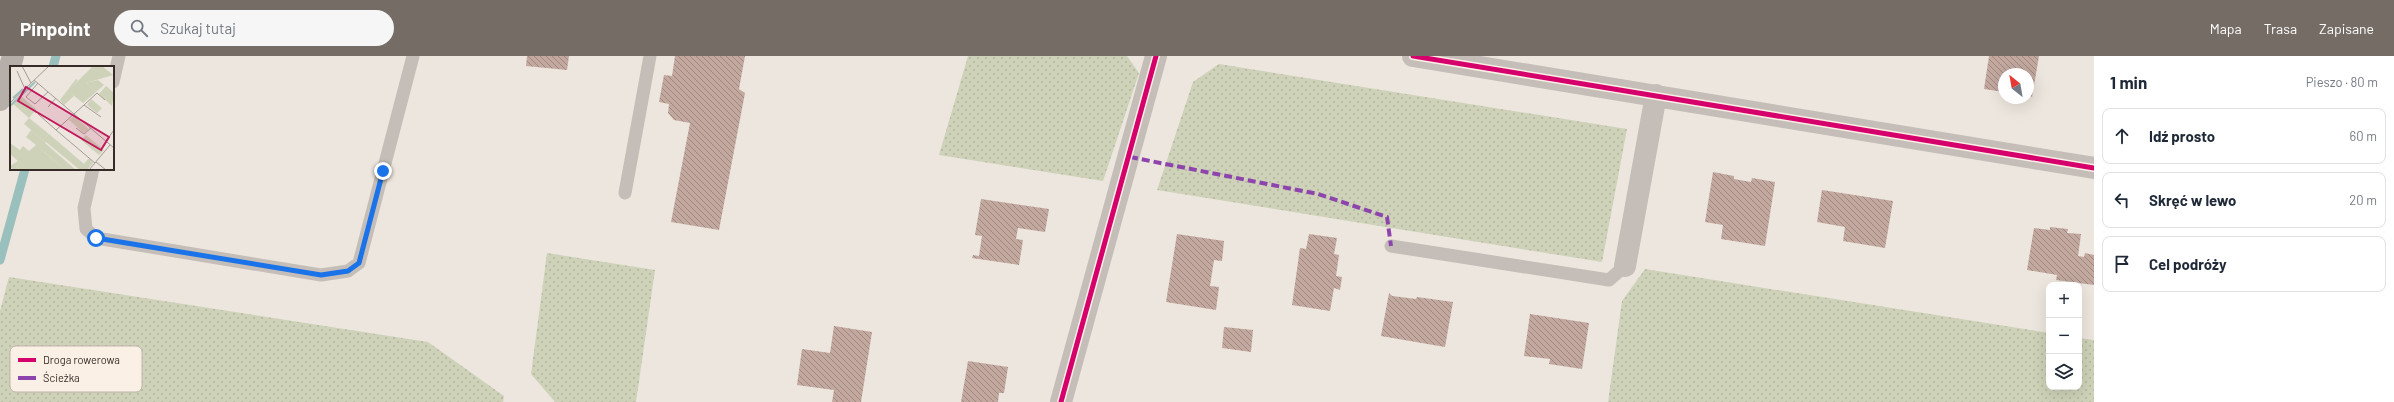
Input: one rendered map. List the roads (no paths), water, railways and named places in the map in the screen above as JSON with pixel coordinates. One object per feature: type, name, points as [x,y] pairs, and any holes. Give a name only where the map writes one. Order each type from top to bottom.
[{"type":"street","points":[[10,66],[13,56]]},
{"type":"street","points":[[1061,402],[1156,56]]},
{"type":"street","points":[[1413,56],[2094,168]]},
{"type":"street","points":[[0,100],[10,66]]},
{"type":"street","points":[[1625,266],[1656,95]]},
{"type":"lane","points":[[114,78],[119,56]]},
{"type":"lane","points":[[93,170],[84,208],[86,230],[96,238],[321,275],[348,271],[359,263],[413,56]]},
{"type":"lane","points":[[625,193],[650,56]]},
{"type":"lane","points":[[1391,246],[1609,280],[1625,266]]},
{"type":"waterway","points":[[53,66],[56,56]]},
{"type":"waterway","points":[[0,260],[25,170]]}]
